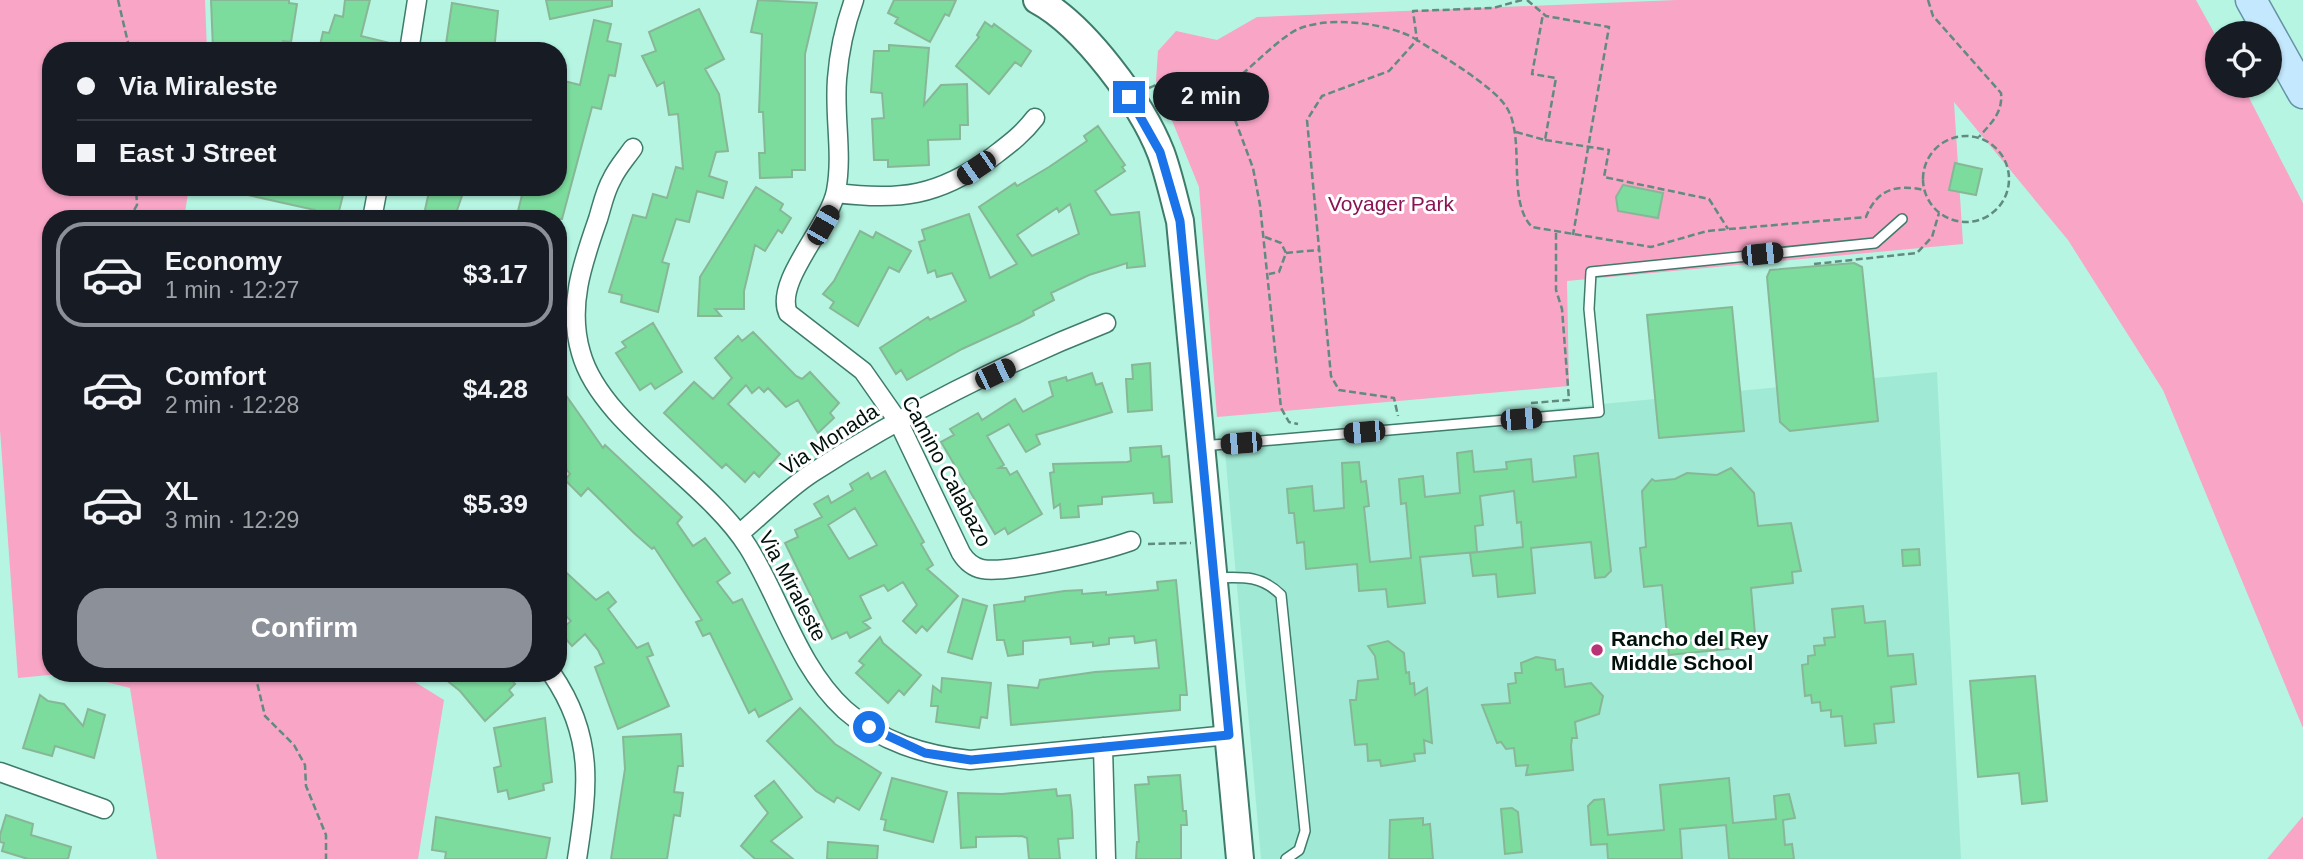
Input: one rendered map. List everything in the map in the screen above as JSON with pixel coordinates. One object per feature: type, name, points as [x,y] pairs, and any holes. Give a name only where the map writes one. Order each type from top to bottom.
[{"type":"main road","points":[[2252,0],[2303,93]]},
{"type":"street","points":[[411,42],[417,0]]},
{"type":"street","name":"Camino Calabazo","points":[[854,0],[846,22],[837,80],[840,160],[836,193],[830,211],[786,289],[785,304],[788,313],[863,371],[898,421],[961,553],[977,568],[1007,568],[1098,552],[1131,541]]},
{"type":"street","points":[[1037,0],[1080,34],[1122,84],[1160,152],[1180,221],[1240,859]]},
{"type":"street","points":[[836,193],[890,197],[939,187],[964,176],[1023,135],[1035,118]]},
{"type":"street","name":"Via Miraleste","points":[[633,148],[612,178],[583,262],[575,315],[580,352],[603,398],[682,473],[739,534],[816,676],[845,710],[882,736],[925,753],[971,760],[1229,735]]},
{"type":"street","name":"Via Monada","points":[[739,534],[810,475],[898,421],[1070,337],[1106,323]]},
{"type":"street","points":[[557,682],[571,707],[586,761],[588,791],[577,859]]},
{"type":"street","points":[[1104,747],[1106,859]]},
{"type":"street","points":[[0,772],[104,809]]},
{"type":"lane","points":[[1200,447],[1599,412],[1589,309],[1591,272],[1875,243],[1902,219]]},
{"type":"lane","points":[[1214,579],[1248,576],[1270,583],[1281,594],[1305,831],[1299,850],[1286,859]]},
{"type":"path","points":[[118,0],[128,42]]},
{"type":"path","points":[[1398,416],[1394,398],[1339,390],[1331,376],[1307,120],[1322,96],[1389,71],[1417,40],[1413,11],[1493,8],[1525,0],[1543,13],[1609,27],[1573,235]]},
{"type":"path","points":[[1928,0],[1933,16],[2001,93],[2002,104],[1997,117],[1979,136]]},
{"type":"path","points":[[1543,13],[1532,74],[1556,78],[1545,140]]},
{"type":"path","points":[[1144,91],[1177,77],[1199,83],[1214,94],[1224,89],[1255,60],[1294,30],[1358,21],[1386,27],[1417,40],[1507,107],[1514,132],[1517,174],[1526,221],[1532,228],[1651,247],[1728,229],[1866,217],[1877,196],[1890,188],[1924,190]]},
{"type":"path","points":[[1224,89],[1253,167],[1265,237],[1281,408],[1289,422],[1302,425]]},
{"type":"path","points":[[1514,132],[1609,150],[1604,177],[1709,199],[1728,229]]},
{"type":"path","points":[[1979,136],[2001,152],[2008,164],[2008,192],[2001,205],[1979,220],[1951,220],[1939,213],[1924,190],[1923,177],[1931,152],[1952,137],[1979,136]]},
{"type":"path","points":[[1529,404],[1569,400],[1562,309],[1556,290],[1556,233]]},
{"type":"path","points":[[1265,237],[1281,243],[1286,253],[1279,272],[1269,274]]},
{"type":"path","points":[[1286,253],[1319,250]]},
{"type":"path","points":[[1131,541],[1160,545],[1210,540]]},
{"type":"path","points":[[257,682],[265,716],[294,745],[305,765],[306,786],[326,835],[326,859]]},
{"type":"shaded area","name":"Rancho del Rey Middle School","points":[[1937,372],[1961,859],[1261,859],[1224,440]]},
{"type":"green space","points":[[0,0],[205,0],[207,42],[42,42],[42,196],[188,196],[185,210],[42,210],[42,676],[18,678],[0,430]]},
{"type":"green space","name":"Voyager Park","points":[[1677,0],[2196,0],[2208,21],[2205,21],[2205,98],[2249,98],[2303,203],[2303,728],[2163,390],[2068,240],[1954,102],[1963,244],[1567,281],[1569,386],[1217,417],[1199,187],[1156,81],[1158,51],[1176,31],[1217,40],[1257,17]]},
{"type":"green space","points":[[106,682],[415,682],[444,700],[418,859],[157,859],[130,688]]},
{"type":"green space","points":[[2303,816],[2303,859],[2267,859]]},
{"type":"building","points":[[211,0],[289,0],[289,3],[297,4],[291,42],[213,42]]},
{"type":"building","points":[[345,0],[370,0],[361,36],[386,42],[321,42],[323,32],[329,33],[335,15],[343,17]]},
{"type":"building","points":[[546,0],[612,0],[612,6],[550,19]]},
{"type":"building","points":[[758,0],[817,3],[805,54],[805,170],[792,170],[792,177],[760,178],[759,153],[765,153],[763,112],[759,112],[762,34],[751,32]]},
{"type":"building","points":[[894,0],[956,0],[949,16],[945,14],[930,42],[895,23],[898,18],[888,13]]},
{"type":"building","points":[[452,3],[498,11],[495,42],[446,42]]},
{"type":"building","points":[[699,9],[724,59],[705,69],[719,94],[728,151],[716,152],[709,176],[727,182],[723,198],[697,191],[689,222],[676,219],[662,262],[669,264],[658,312],[621,302],[622,295],[609,292],[633,215],[646,218],[653,194],[667,198],[676,167],[683,169],[678,114],[669,115],[664,82],[657,86],[642,56],[656,51],[649,32]]},
{"type":"building","points":[[594,20],[611,24],[607,41],[621,44],[615,76],[609,75],[601,109],[592,107],[564,210],[518,210],[522,196],[567,196],[567,82],[580,85]]},
{"type":"building","points":[[985,22],[992,27],[994,24],[1031,51],[1021,66],[1015,62],[989,94],[956,66],[979,37],[977,35]]},
{"type":"building","points":[[889,45],[929,48],[924,105],[941,85],[967,84],[968,125],[960,125],[960,139],[928,140],[929,165],[888,167],[888,160],[874,160],[872,119],[884,118],[882,93],[871,92],[874,51],[889,51]]},
{"type":"building","points":[[1098,126],[1125,165],[1122,167],[1125,171],[1095,191],[1111,215],[1139,212],[1145,266],[1127,268],[1127,263],[1089,275],[1051,293],[1054,300],[1033,311],[1034,315],[1019,323],[962,349],[907,380],[901,370],[896,374],[880,348],[928,317],[930,320],[966,301],[952,273],[937,277],[935,270],[928,273],[919,242],[925,240],[922,230],[969,214],[990,278],[1017,264],[979,207],[1015,183],[1017,186],[1049,167],[1087,141],[1084,136]],"holes":[[[1070,204],[1079,234],[1032,256],[1017,235],[1057,208],[1059,212]]]},
{"type":"building","points":[[1955,163],[1982,169],[1976,195],[1949,190]]},
{"type":"building","points":[[1623,185],[1663,193],[1658,218],[1618,211],[1616,197]]},
{"type":"building","points":[[756,187],[783,204],[780,210],[791,218],[782,233],[778,230],[765,251],[755,245],[744,291],[744,309],[715,309],[721,316],[698,316],[700,277]]},
{"type":"building","points":[[252,196],[343,196],[339,210],[315,210]]},
{"type":"building","points":[[428,196],[462,196],[457,210],[425,210]]},
{"type":"building","points":[[860,231],[873,238],[876,232],[911,251],[899,272],[889,267],[858,326],[830,308],[834,302],[823,294],[834,281]]},
{"type":"building","points":[[1854,263],[1862,267],[1878,421],[1790,431],[1780,422],[1767,277],[1770,270]]},
{"type":"building","points":[[1732,307],[1744,431],[1659,438],[1647,315]]},
{"type":"building","points":[[653,323],[682,372],[655,389],[651,383],[640,390],[616,353],[626,347],[622,342]]},
{"type":"building","points":[[753,332],[796,376],[802,379],[810,372],[839,403],[830,413],[834,418],[818,433],[798,400],[786,407],[768,388],[764,392],[759,387],[752,393],[746,385],[728,404],[780,454],[759,477],[754,472],[745,482],[726,464],[722,468],[664,413],[694,382],[713,399],[732,378],[715,358],[738,336],[742,341]]},
{"type":"building","points":[[1150,363],[1152,410],[1128,412],[1126,379],[1133,379],[1132,365]]},
{"type":"building","points":[[1092,373],[1096,385],[1102,383],[1112,412],[1036,435],[1040,444],[1026,452],[1009,424],[987,436],[1004,465],[999,468],[1006,468],[1010,475],[1017,471],[1042,514],[1008,534],[1005,528],[995,534],[941,442],[954,435],[950,429],[978,413],[982,420],[1015,399],[1023,412],[1053,396],[1049,382],[1066,377],[1067,381]]},
{"type":"building","points":[[567,397],[603,448],[605,445],[682,517],[677,523],[693,546],[705,538],[730,573],[717,582],[733,603],[742,599],[792,699],[759,717],[755,709],[749,713],[710,633],[703,636],[696,622],[702,620],[654,547],[652,549],[634,533],[588,488],[581,496],[567,482],[570,474],[567,470]]},
{"type":"building","points":[[1161,446],[1162,457],[1169,456],[1172,502],[1154,503],[1153,493],[1102,497],[1102,504],[1078,506],[1079,517],[1061,518],[1060,504],[1054,508],[1050,473],[1054,472],[1053,464],[1127,462],[1131,461],[1130,448]]},
{"type":"building","points":[[1472,451],[1474,472],[1507,469],[1506,462],[1531,459],[1533,482],[1576,477],[1574,456],[1598,453],[1611,571],[1605,577],[1595,578],[1591,542],[1531,548],[1535,593],[1498,597],[1496,574],[1473,576],[1470,553],[1523,547],[1521,522],[1517,523],[1514,491],[1480,496],[1483,525],[1475,526],[1477,552],[1420,557],[1425,603],[1388,607],[1386,589],[1359,591],[1357,564],[1306,569],[1304,542],[1297,543],[1294,513],[1289,513],[1287,489],[1312,486],[1314,511],[1344,508],[1342,463],[1359,462],[1361,482],[1366,481],[1369,506],[1364,507],[1370,562],[1411,558],[1406,503],[1401,504],[1399,479],[1423,476],[1425,497],[1460,493],[1457,453]]},
{"type":"building","points":[[1731,468],[1754,493],[1758,526],[1791,523],[1801,571],[1792,572],[1793,583],[1751,588],[1756,646],[1669,655],[1662,585],[1644,587],[1640,548],[1646,547],[1642,491],[1652,479],[1675,479],[1687,473],[1717,475]]},
{"type":"building","points":[[885,471],[924,542],[921,544],[933,565],[927,569],[958,596],[927,631],[922,626],[916,633],[903,621],[917,605],[903,582],[888,591],[884,585],[860,596],[871,618],[863,622],[870,628],[850,638],[847,632],[832,639],[785,543],[798,537],[795,530],[822,517],[814,504],[828,496],[831,503],[853,490],[850,484],[868,473],[871,479]],"holes":[[[855,508],[877,545],[849,559],[828,525]]]},
{"type":"building","points":[[1919,549],[1920,565],[1903,566],[1902,550]]},
{"type":"building","points":[[567,573],[596,600],[608,592],[616,602],[608,609],[637,648],[648,643],[653,655],[647,657],[669,706],[618,729],[595,667],[604,663],[598,650],[585,634],[572,646],[567,640],[567,624],[571,621],[567,617]]},
{"type":"building","points":[[1176,580],[1187,695],[1180,695],[1180,710],[1011,725],[1008,685],[1038,688],[1040,680],[1095,672],[1159,668],[1156,640],[1135,643],[1134,636],[1109,638],[1109,644],[1093,646],[1093,642],[1071,644],[1070,637],[1023,641],[1023,654],[1008,656],[1004,640],[997,640],[994,605],[1025,601],[1025,597],[1064,591],[1082,590],[1082,594],[1106,592],[1106,595],[1158,590],[1157,582]]},
{"type":"building","points":[[963,599],[987,606],[972,659],[948,652]]},
{"type":"building","points":[[1863,606],[1865,623],[1885,621],[1888,656],[1913,654],[1916,684],[1891,687],[1894,722],[1874,724],[1876,743],[1845,746],[1842,716],[1831,717],[1831,710],[1821,711],[1820,702],[1812,703],[1811,695],[1805,696],[1802,665],[1808,664],[1808,656],[1815,655],[1814,646],[1825,645],[1824,638],[1835,637],[1832,609]]},
{"type":"building","points":[[880,637],[883,643],[921,675],[904,695],[899,690],[888,703],[856,673],[864,665],[859,661]]},
{"type":"building","points":[[1388,641],[1404,653],[1406,673],[1409,672],[1410,684],[1414,683],[1415,695],[1427,688],[1432,743],[1424,740],[1425,753],[1414,754],[1415,761],[1381,766],[1380,760],[1368,761],[1367,744],[1355,745],[1350,700],[1356,700],[1358,681],[1378,679],[1375,656],[1368,646]]},
{"type":"building","points":[[1536,657],[1555,660],[1556,670],[1563,669],[1565,687],[1591,683],[1603,696],[1599,714],[1575,722],[1577,738],[1572,738],[1571,746],[1573,770],[1526,775],[1528,765],[1516,766],[1514,748],[1506,749],[1501,742],[1497,743],[1482,705],[1510,703],[1508,684],[1516,683],[1515,673],[1522,673],[1521,663]]},
{"type":"building","points":[[2035,676],[2047,801],[2022,804],[2019,773],[1978,777],[1970,681]]},
{"type":"building","points":[[942,678],[991,683],[987,718],[981,717],[979,728],[936,722],[938,706],[931,706],[933,686],[941,692]]},
{"type":"building","points":[[449,682],[515,684],[509,690],[513,695],[485,721]]},
{"type":"building","points":[[40,695],[48,701],[64,704],[83,726],[88,709],[105,715],[94,758],[55,746],[52,756],[23,748]]},
{"type":"building","points":[[800,708],[835,744],[881,773],[859,810],[837,797],[834,802],[816,791],[767,741]]},
{"type":"building","points":[[545,718],[552,782],[543,784],[544,790],[509,799],[507,790],[498,792],[494,768],[501,766],[494,728]]},
{"type":"building","points":[[681,734],[683,766],[678,766],[674,792],[683,793],[680,816],[674,815],[667,859],[611,859],[625,769],[623,737]]},
{"type":"building","points":[[1180,775],[1187,825],[1181,825],[1181,859],[1136,859],[1139,842],[1135,785],[1149,784],[1148,777]]},
{"type":"building","points":[[892,778],[947,792],[933,842],[884,830],[886,820],[881,819]]},
{"type":"building","points":[[1729,778],[1733,823],[1776,819],[1774,796],[1789,794],[1795,818],[1783,820],[1785,845],[1792,844],[1794,859],[1729,859],[1726,825],[1680,829],[1682,859],[1608,859],[1607,844],[1591,845],[1588,806],[1594,800],[1604,799],[1608,835],[1664,830],[1660,785]]},
{"type":"building","points":[[774,781],[802,817],[771,841],[793,859],[755,859],[741,846],[768,813],[755,796]]},
{"type":"building","points":[[1056,789],[1057,796],[1070,795],[1072,812],[1073,838],[1058,839],[1060,859],[1029,859],[1027,838],[1022,836],[976,837],[976,847],[961,848],[958,793],[1002,794]]},
{"type":"building","points":[[1512,808],[1518,812],[1522,852],[1505,854],[1501,809]]},
{"type":"building","points":[[6,815],[33,824],[31,835],[71,847],[68,859],[28,859],[2,851],[4,843],[0,842],[0,835]]},
{"type":"building","points":[[436,817],[550,838],[546,859],[445,859],[446,852],[432,850]]},
{"type":"building","points":[[1423,818],[1423,825],[1430,824],[1433,859],[1389,859],[1390,820]]},
{"type":"building","points":[[828,842],[878,846],[877,859],[827,859]]},
{"type":"place","name":"Rancho del Rey Middle School","points":[[1597,650]]},
{"type":"route","points":[[869,727],[903,746],[947,758],[971,760],[994,760],[1229,735],[1180,221],[1160,152],[1129,97]]}]
